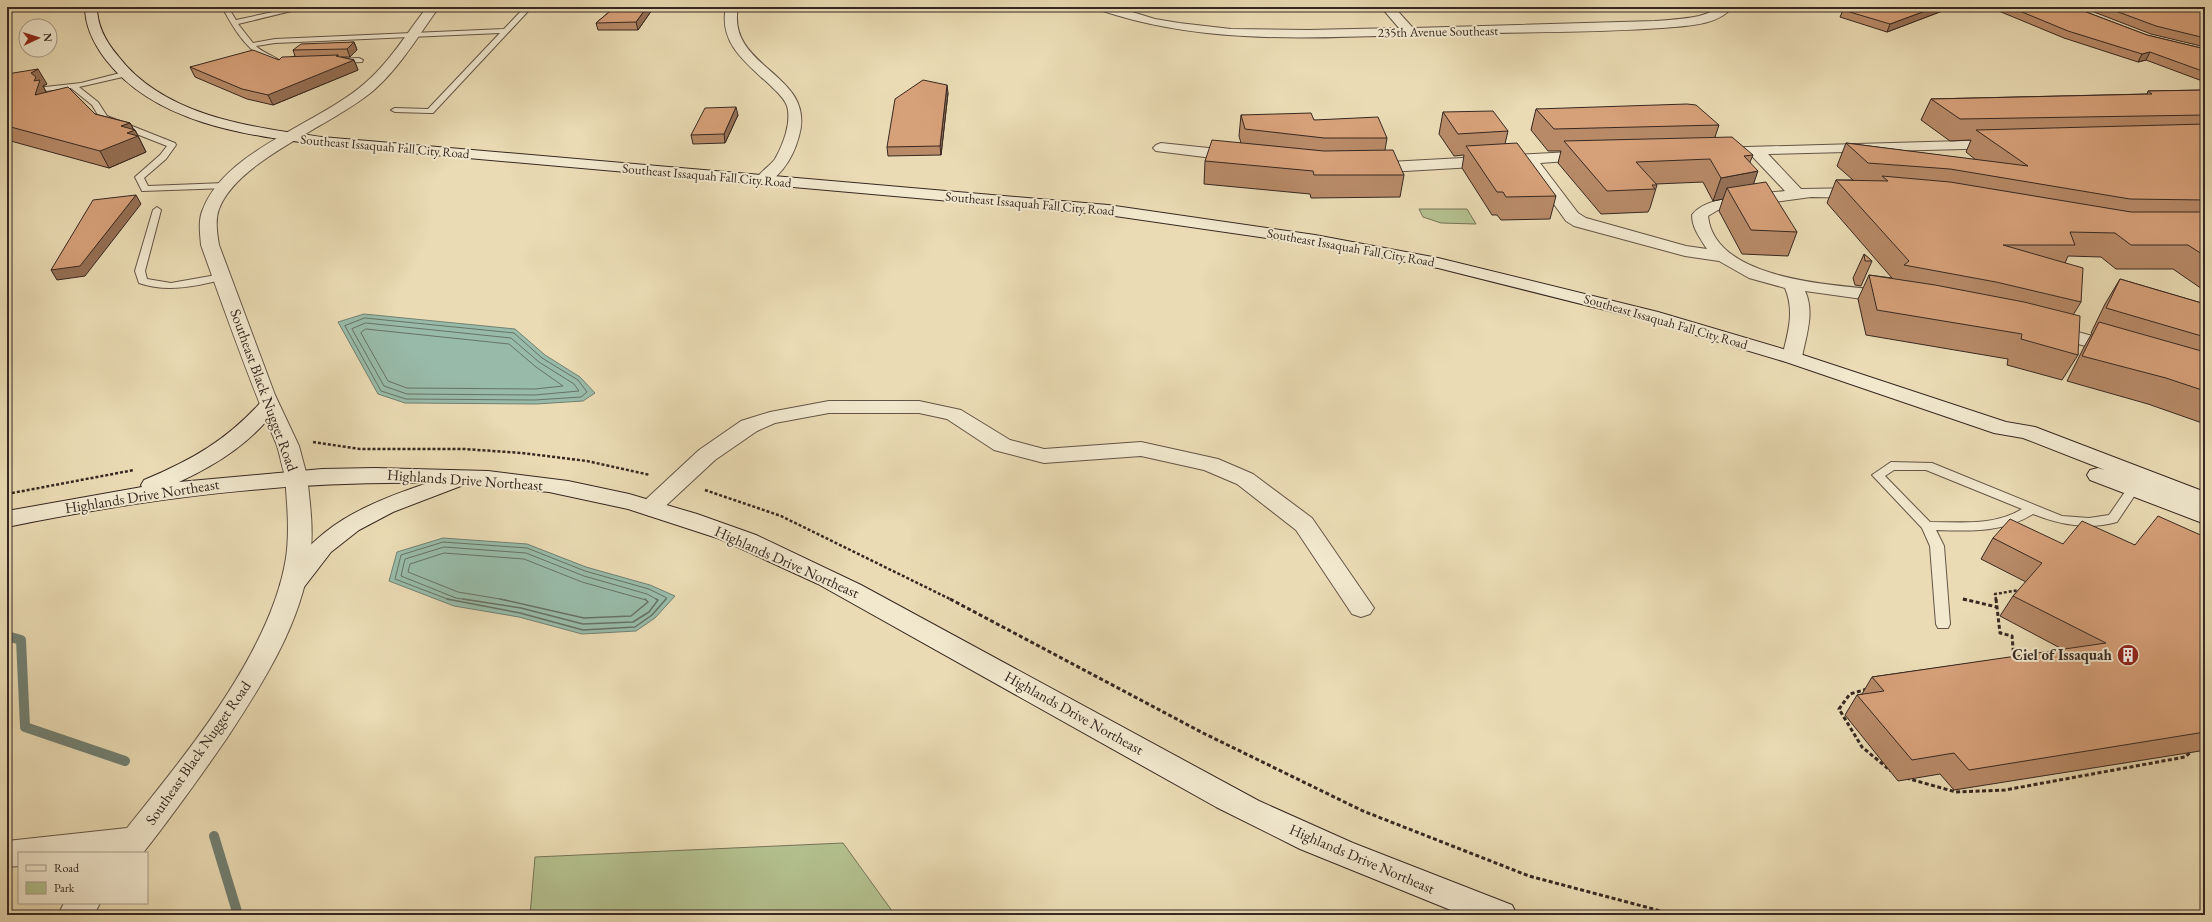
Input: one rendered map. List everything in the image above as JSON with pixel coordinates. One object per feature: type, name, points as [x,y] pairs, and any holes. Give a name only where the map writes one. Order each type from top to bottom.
[{"type":"street","name":"Southeast Issaquah Fall City Road","points":[[91,7],[90,18],[97,37],[113,63],[136,85],[166,103],[220,122],[292,137],[653,171],[764,179],[1108,210],[1236,227],[1354,246],[1552,290],[1668,320],[1792,357],[2002,428],[2027,432],[2205,500]]},
{"type":"street","name":"Southeast Black Nugget Road","points":[[130,846],[199,756],[253,676],[278,625],[292,585],[298,557],[296,476],[288,446],[269,405],[210,245],[208,228],[211,208],[225,186],[245,169],[292,137],[352,100],[368,88],[380,76],[433,7]]},
{"type":"street","points":[[732,7],[730,20],[733,35],[740,47],[792,101],[795,115],[792,136],[781,160],[764,179]]},
{"type":"street","name":"235th Avenue Southeast","points":[[1104,7],[1150,22],[1182,28],[1251,34],[1655,25],[1692,20],[1725,8]]},
{"type":"street","points":[[1388,7],[1409,31]]},
{"type":"street","points":[[1700,152],[2015,144]]},
{"type":"street","points":[[1161,148],[1255,158]]},
{"type":"street","points":[[1755,150],[1796,193]]},
{"type":"street","points":[[1356,168],[1606,155]]},
{"type":"street","points":[[1528,158],[1572,217],[1580,222],[1685,251],[1722,256]]},
{"type":"street","points":[[1876,193],[1796,193],[1714,206],[1705,210],[1700,215],[1700,221],[1711,244],[1722,256],[1758,275],[1793,284],[1907,300]]},
{"type":"street","points":[[1792,357],[1800,321],[1800,300],[1793,284]]},
{"type":"street","points":[[2034,326],[2136,355]]},
{"type":"street","points":[[125,496],[200,464],[230,446],[252,427],[269,405]]},
{"type":"street","points":[[650,508],[707,455],[749,426],[770,418],[829,407],[919,407],[954,414],[1002,445],[1044,456],[1141,449],[1210,464],[1245,478],[1304,524],[1360,608]]},
{"type":"street","name":"Southeast Issaquah Fall City Road","points":[[2002,428],[2019,442],[2133,489],[2205,516]]},
{"type":"street","name":"Highlands Drive Northeast","points":[[7,519],[125,496],[296,476],[356,474],[469,477],[533,483],[586,491],[698,522],[749,542],[861,595],[1248,810],[1369,865],[1501,915]]},
{"type":"street","points":[[292,585],[323,545],[353,523],[403,500],[469,477]]},
{"type":"street","points":[[38,852],[130,846]]},
{"type":"street","points":[[7,854],[18,853]]},
{"type":"street","points":[[74,915],[83,904]]},
{"type":"lane","points":[[225,7],[234,22],[252,45],[268,59],[284,62]]},
{"type":"lane","points":[[234,22],[305,7]]},
{"type":"lane","points":[[395,110],[430,111],[529,7]]},
{"type":"lane","points":[[252,45],[275,41],[506,31]]},
{"type":"lane","points":[[329,61],[359,60]]},
{"type":"lane","points":[[45,89],[81,85],[122,72]]},
{"type":"lane","points":[[71,85],[94,104],[104,118],[172,145],[163,157],[139,177],[145,189],[225,186]]},
{"type":"lane","points":[[156,210],[140,271],[142,281],[152,286],[166,286],[222,277]]},
{"type":"lane","points":[[1942,624],[1937,546],[1927,526],[1878,475],[1883,470],[1891,466],[1928,466],[2060,520],[2089,522],[2113,519],[2133,489]]},
{"type":"lane","points":[[1927,526],[1990,526],[2007,523],[2020,518],[2032,509]]},
{"type":"path","points":[[7,494],[142,469]]},
{"type":"path","points":[[2012,662],[2015,658],[2012,636],[2000,633],[1995,594],[2024,589]]},
{"type":"path","points":[[1963,599],[1997,607]]},
{"type":"path","points":[[1869,688],[1854,691],[1844,697],[1839,709],[1862,747],[1897,775]]},
{"type":"path","points":[[1903,777],[1956,792],[2005,790],[2185,757],[2195,748]]},
{"type":"green space","points":[[1419,209],[1467,209],[1476,224],[1441,223],[1423,217]]},
{"type":"green space","points":[[843,843],[895,915],[530,915],[535,857]]},
{"type":"water","points":[[364,314],[515,329],[545,355],[580,377],[595,393],[583,401],[536,404],[405,403],[378,394],[338,322]]},
{"type":"water","points":[[443,538],[527,544],[586,567],[650,585],[675,596],[655,618],[636,631],[582,634],[519,617],[454,606],[389,581],[397,552]]},
{"type":"building","points":[[615,7],[647,7],[636,22],[596,23]]},
{"type":"building","points":[[1850,7],[1936,7],[1890,24],[1843,10]]},
{"type":"building","points":[[2010,7],[2073,7],[2147,35],[2205,49],[2205,72],[2150,52],[2142,54],[2068,31]]},
{"type":"building","points":[[2105,7],[2205,7],[2205,38],[2156,26]]},
{"type":"building","points":[[354,42],[347,49],[293,50],[301,44]]},
{"type":"building","points":[[253,50],[279,60],[282,57],[338,55],[336,56],[354,60],[268,95],[242,89],[190,67]]},
{"type":"building","points":[[38,69],[31,73],[36,77],[34,81],[40,80],[35,95],[68,87],[95,114],[130,123],[121,126],[135,130],[127,133],[138,136],[100,151],[7,126],[7,74]]},
{"type":"building","points":[[923,80],[947,85],[940,146],[887,147],[895,99]]},
{"type":"building","points":[[2205,90],[2205,115],[1960,119],[1931,99],[2152,94],[2148,91]]},
{"type":"building","points":[[1687,104],[1696,105],[1719,125],[1554,129],[1536,109]]},
{"type":"building","points":[[736,107],[724,134],[691,135],[705,108]]},
{"type":"building","points":[[1493,111],[1508,131],[1458,134],[1443,112]]},
{"type":"building","points":[[1311,113],[1314,120],[1378,117],[1387,138],[1324,138],[1245,129],[1241,115]]},
{"type":"building","points":[[2205,124],[2205,200],[2130,199],[1950,169],[1868,163],[1846,143],[2028,166],[1976,130]]},
{"type":"building","points":[[1732,137],[1753,155],[1744,156],[1758,171],[1721,178],[1710,159],[1636,162],[1657,185],[1652,185],[1655,189],[1607,191],[1564,141]]},
{"type":"building","points":[[1212,140],[1324,151],[1393,150],[1404,175],[1314,175],[1313,171],[1205,161]]},
{"type":"building","points":[[1517,143],[1556,196],[1506,197],[1503,192],[1497,192],[1466,146]]},
{"type":"building","points":[[1882,176],[1950,182],[2131,212],[2205,212],[2205,256],[2188,245],[2131,245],[2115,233],[2070,232],[2075,245],[2003,245],[2083,268],[2081,302],[1996,282],[1904,265],[1909,261],[1836,180],[1888,181]]},
{"type":"building","points":[[1766,182],[1797,232],[1751,230],[1727,188]]},
{"type":"building","points":[[136,195],[80,266],[51,270],[93,200]]},
{"type":"building","points":[[1864,254],[1872,261],[1865,261]]},
{"type":"building","points":[[1869,275],[1935,285],[2024,302],[2080,316],[2078,355],[2021,339],[2022,334],[1877,310]]},
{"type":"building","points":[[2120,279],[2205,304],[2205,337],[2106,308]]},
{"type":"building","points":[[2099,322],[2205,352],[2205,391],[2166,378],[2082,356]]},
{"type":"building","name":"Ciel of Issaquah","points":[[2158,516],[2205,537],[2205,732],[1969,770],[1954,753],[1912,760],[1857,695],[1884,691],[1872,677],[2106,643],[2013,596],[2042,563],[1993,538],[2010,519],[2063,544],[2082,521],[2135,545]]},
{"type":"waterway","points":[[7,636],[21,640],[25,727],[125,761]]},
{"type":"waterway","points":[[214,836],[238,915]]},
{"type":"place","name":"Ciel of Issaquah","points":[[2128,655]]}]
